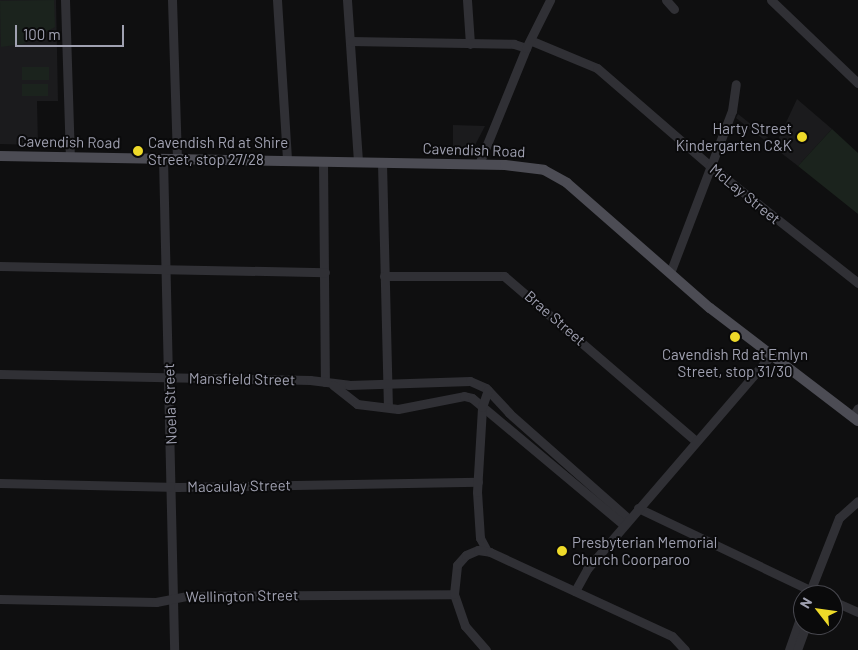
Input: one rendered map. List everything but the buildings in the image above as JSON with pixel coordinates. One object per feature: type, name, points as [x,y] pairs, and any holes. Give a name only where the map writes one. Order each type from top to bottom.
[{"type":"main road","name":"Cavendish Road","points":[[0,156],[529,166],[556,175],[670,273],[771,355],[856,415]]},
{"type":"street","points":[[65,0],[70,157]]},
{"type":"street","points":[[172,0],[177,158]]},
{"type":"street","points":[[277,0],[287,161]]},
{"type":"street","points":[[347,0],[358,162]]},
{"type":"street","points":[[467,0],[470,44]]},
{"type":"street","points":[[479,164],[529,44],[550,0]]},
{"type":"street","points":[[666,0],[674,9]]},
{"type":"street","points":[[771,0],[858,83]]},
{"type":"street","name":"McLay Street","points":[[350,42],[529,44],[597,68],[710,166],[858,283]]},
{"type":"street","points":[[670,273],[732,111],[736,84]]},
{"type":"street","name":"Noela Street","points":[[163,158],[172,486],[174,650]]},
{"type":"street","points":[[323,161],[329,383],[357,404],[403,409],[464,396],[483,405],[627,522]]},
{"type":"street","points":[[382,163],[388,407]]},
{"type":"street","points":[[0,266],[325,272]]},
{"type":"street","name":"Brae Street","points":[[384,276],[504,276],[696,441]]},
{"type":"street","points":[[575,592],[587,569],[771,355]]},
{"type":"street","name":"Mansfield Street","points":[[0,374],[386,384],[464,380],[488,390]]},
{"type":"street","points":[[487,551],[479,535],[478,482],[483,405],[488,390],[504,408],[627,522]]},
{"type":"street","name":"Macaulay Street","points":[[0,483],[172,486],[478,482]]},
{"type":"street","points":[[814,585],[838,520],[858,501]]},
{"type":"street","points":[[638,508],[795,585]]},
{"type":"street","points":[[486,650],[465,626],[454,594],[454,573],[459,562],[470,552],[487,551],[672,636],[685,649]]},
{"type":"street","name":"Wellington Street","points":[[0,599],[156,602],[187,596],[454,594]]},
{"type":"street","points":[[843,605],[858,612]]},
{"type":"street","points":[[788,650],[794,635]]},
{"type":"street","points":[[797,650],[802,635]]},
{"type":"shaded area","points":[[0,0],[56,0],[58,101],[37,101],[38,145],[0,144]]},
{"type":"shaded area","points":[[54,0],[55,27],[23,44],[1,47],[0,1]]},
{"type":"shaded area","points":[[22,67],[49,67],[49,80],[22,80]]},
{"type":"shaded area","points":[[22,84],[48,84],[48,96],[22,96]]},
{"type":"shaded area","name":"Harty Street Kindergarten C&K","points":[[797,99],[832,129],[798,166],[736,118],[738,114],[776,144]]},
{"type":"shaded area","points":[[453,125],[485,126],[471,153],[453,153]]},
{"type":"shaded area","points":[[832,129],[858,153],[858,214],[798,166]]},
{"type":"place","name":"Harty Street Kindergarten C&K","points":[[802,137]]},
{"type":"place","name":"Cavendish Rd at Shire Street, stop 27/28","points":[[138,151]]},
{"type":"place","name":"Cavendish Rd at Emlyn Street, stop 31/30","points":[[735,337]]},
{"type":"place","name":"Presbyterian Memorial Church Coorparoo","points":[[562,551]]}]
